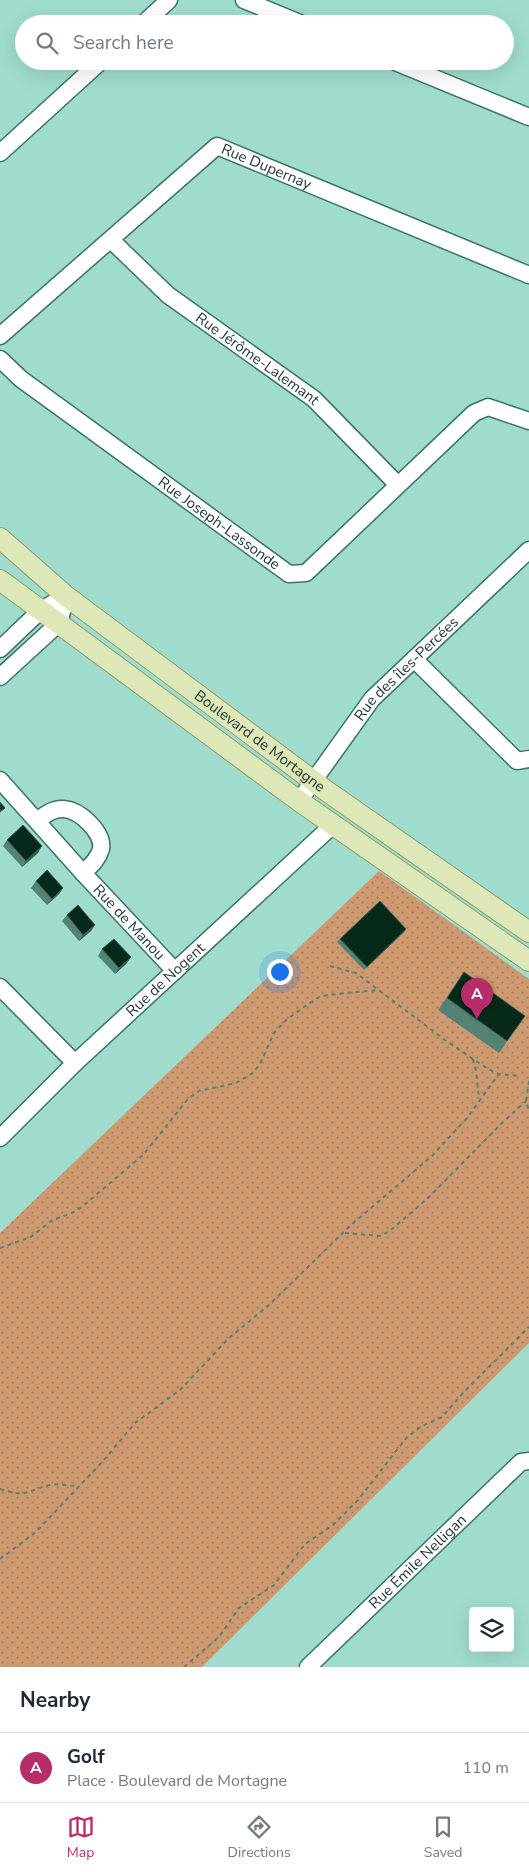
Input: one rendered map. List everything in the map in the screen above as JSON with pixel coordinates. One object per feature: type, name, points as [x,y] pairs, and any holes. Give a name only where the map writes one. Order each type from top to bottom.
[{"type":"main road","name":"Boulevard de Mortagne","points":[[0,538],[66,596],[314,781],[529,932]]},
{"type":"main road","name":"Boulevard de Mortagne","points":[[0,580],[299,801],[526,954]]},
{"type":"street","points":[[153,15],[169,0]]},
{"type":"street","points":[[244,0],[280,15]]},
{"type":"street","points":[[0,153],[92,70]]},
{"type":"street","points":[[415,70],[529,117]]},
{"type":"street","name":"Rue Dupernay","points":[[0,336],[217,146],[529,275]]},
{"type":"street","name":"Rue Jérôme-Lalemant","points":[[111,240],[168,295],[314,399],[397,484]]},
{"type":"street","name":"Rue Joseph-Lassonde","points":[[0,358],[22,379],[289,574],[306,573],[397,484],[474,413],[488,407],[529,421]]},
{"type":"street","name":"Rue des îles-Percées","points":[[299,801],[372,700],[529,550]]},
{"type":"street","points":[[0,649],[41,610],[66,596]]},
{"type":"street","points":[[0,677],[59,623],[66,596]]},
{"type":"street","points":[[414,659],[517,761],[529,759]]},
{"type":"street","name":"Rue de Manou","points":[[0,780],[83,874],[175,971]]},
{"type":"street","name":"Rue de Manou","points":[[37,821],[49,812],[65,809],[81,816],[97,832],[101,847],[96,861],[83,874]]},
{"type":"street","name":"Rue de Nogent","points":[[0,1138],[75,1063],[334,824]]},
{"type":"street","points":[[0,987],[75,1063]]},
{"type":"street","name":"Rue Émile Nelligan","points":[[308,1667],[520,1462],[529,1461]]},
{"type":"path","points":[[330,966],[356,973],[472,1059],[499,1074],[519,1076]]},
{"type":"path","points":[[0,1248],[31,1236],[51,1222],[83,1206],[143,1155],[175,1112],[199,1091],[236,1083],[253,1073],[260,1064],[274,1033],[286,1020],[317,998],[378,990]]},
{"type":"path","points":[[472,1059],[476,1071],[479,1100]]},
{"type":"path","points":[[0,1559],[36,1532],[135,1423],[180,1390],[228,1339],[270,1304],[345,1233],[432,1156],[467,1118],[499,1074]]},
{"type":"path","points":[[529,1081],[526,1102],[529,1111]]},
{"type":"path","points":[[345,1233],[381,1236],[391,1230],[428,1198],[501,1124],[526,1102]]},
{"type":"path","points":[[184,1667],[219,1637],[239,1608],[274,1585],[305,1544],[333,1525],[358,1500],[406,1437],[422,1426],[442,1417],[463,1393],[529,1327]]},
{"type":"path","points":[[0,1490],[28,1494],[52,1484],[79,1486]]},
{"type":"shaded area","points":[[379,871],[529,979],[529,1343],[202,1667],[0,1667],[0,1233]]},
{"type":"building","points":[[0,802],[5,808],[0,812]]},
{"type":"building","points":[[23,825],[42,846],[26,861],[7,840]]},
{"type":"building","points":[[47,870],[63,888],[52,899],[36,881]]},
{"type":"building","points":[[380,901],[406,929],[367,967],[340,939]]},
{"type":"building","points":[[78,905],[95,925],[83,935],[67,915]]},
{"type":"building","points":[[114,939],[131,957],[119,968],[102,949]]},
{"type":"building","points":[[464,972],[525,1016],[507,1041],[447,998]]},
{"type":"place","name":"Golf","points":[[477,1019]]}]
